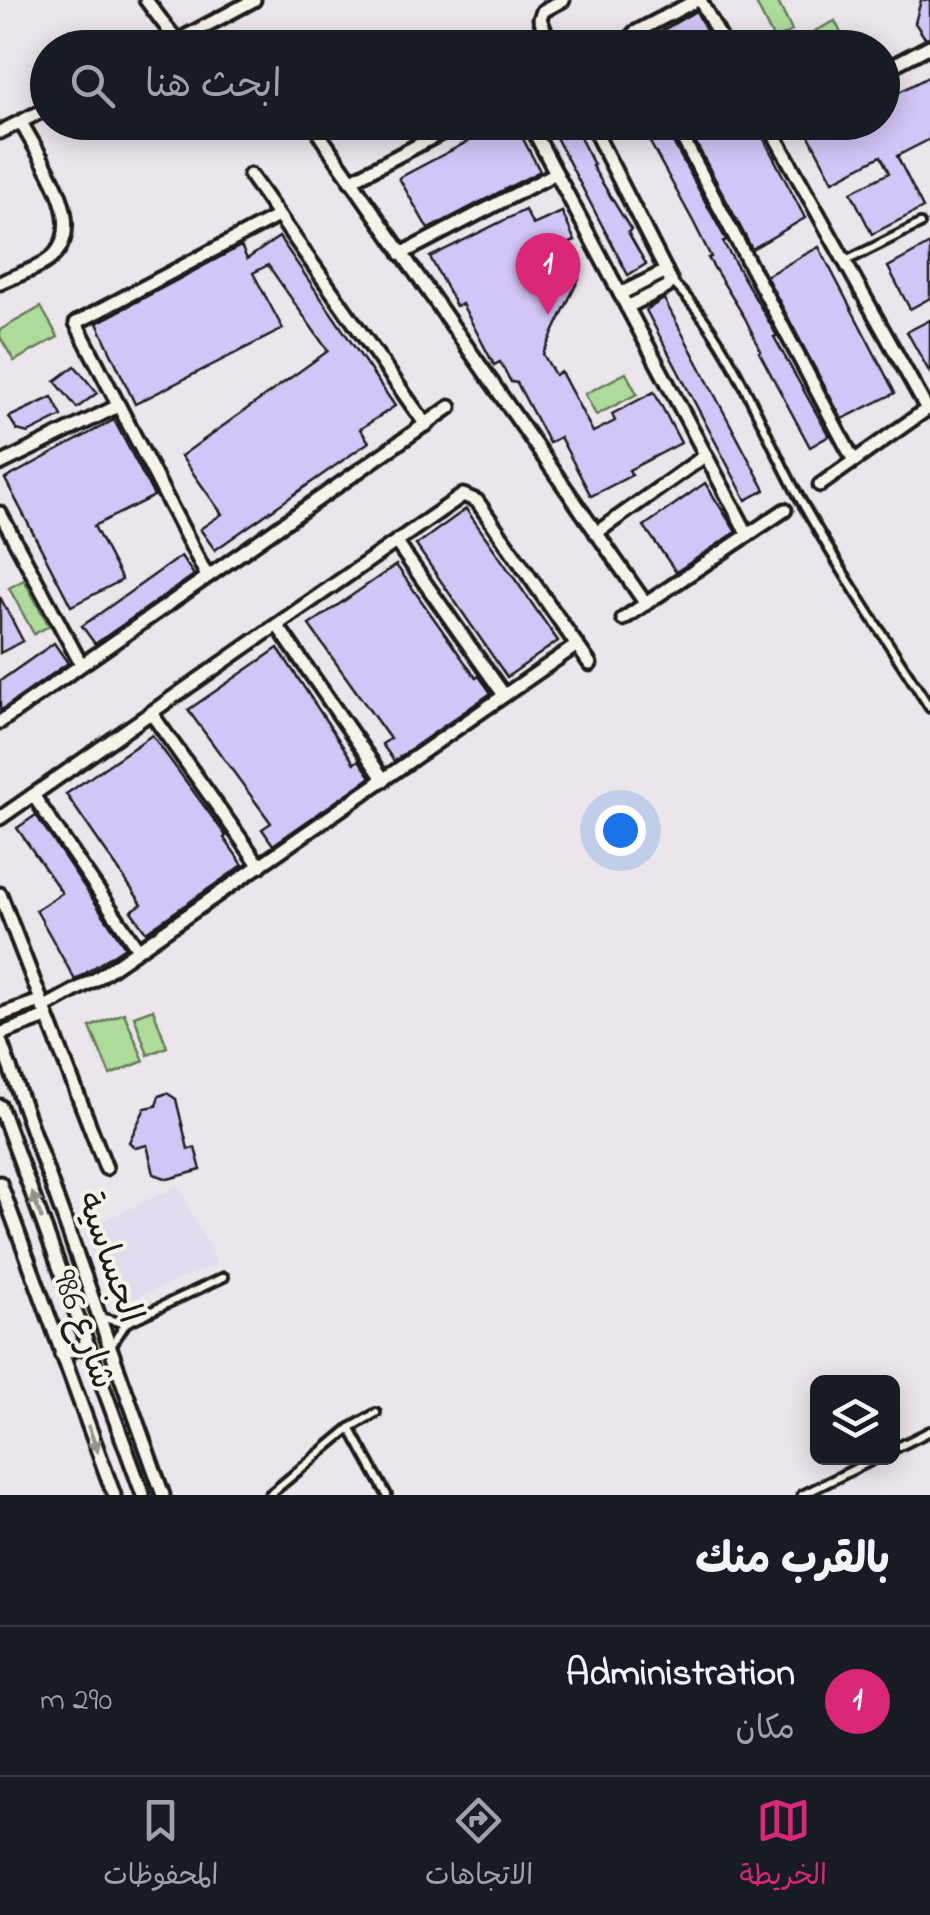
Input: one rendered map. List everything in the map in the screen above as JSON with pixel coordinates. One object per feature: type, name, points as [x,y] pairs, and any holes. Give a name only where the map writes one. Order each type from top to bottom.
[{"type":"street","points":[[146,0],[162,30]]},
{"type":"street","points":[[197,30],[254,0]]},
{"type":"street","points":[[543,30],[544,10],[563,0]]},
{"type":"street","points":[[642,30],[698,0],[716,30]]},
{"type":"street","points":[[900,62],[930,46]]},
{"type":"street","points":[[0,132],[30,117]]},
{"type":"street","points":[[21,122],[30,139]]},
{"type":"street","points":[[0,283],[54,257],[66,230],[64,204],[30,140]]},
{"type":"street","points":[[323,140],[646,604]]},
{"type":"street","points":[[350,182],[428,140]]},
{"type":"street","points":[[539,140],[748,535]]},
{"type":"street","points":[[599,140],[668,276],[667,287],[627,307]]},
{"type":"street","points":[[684,140],[854,461]]},
{"type":"street","points":[[777,140],[928,408],[820,485]]},
{"type":"street","points":[[401,254],[556,172]]},
{"type":"street","points":[[250,175],[426,425]]},
{"type":"street","points":[[207,576],[76,323],[278,216]]},
{"type":"street","points":[[620,294],[668,276]]},
{"type":"street","points":[[0,464],[118,406]]},
{"type":"street","points":[[0,722],[450,408]]},
{"type":"street","points":[[596,533],[706,456]]},
{"type":"street","points":[[0,818],[463,495],[471,496],[590,664]]},
{"type":"street","points":[[623,619],[785,510]]},
{"type":"street","points":[[0,513],[82,664]]},
{"type":"street","points":[[396,542],[504,695]]},
{"type":"street","points":[[277,624],[384,780]]},
{"type":"street","points":[[0,1037],[96,979],[578,646]]},
{"type":"street","points":[[151,712],[260,866]]},
{"type":"street","points":[[33,794],[138,949]]},
{"type":"street","points":[[0,894],[106,1168]]},
{"type":"street","points":[[0,1015],[43,1009]]},
{"type":"street","name":"الجساسية","points":[[0,1037],[63,1194],[98,1317],[163,1495]]},
{"type":"street","name":"شارع 986","points":[[0,1106],[143,1495]]},
{"type":"street","name":"شارع 986","points":[[0,1183],[114,1495]]},
{"type":"street","points":[[61,1354],[88,1345]]},
{"type":"lane","points":[[843,262],[920,224]]},
{"type":"lane","points":[[668,276],[709,324],[809,515],[854,593],[930,708]]},
{"type":"lane","points":[[110,1347],[126,1322],[224,1277]]},
{"type":"lane","points":[[98,1317],[126,1322]]},
{"type":"lane","points":[[269,1495],[350,1428],[376,1413]]},
{"type":"lane","points":[[350,1428],[387,1495]]},
{"type":"lane","points":[[900,1446],[930,1431]]},
{"type":"lane","points":[[802,1495],[863,1465]]},
{"type":"shaded area","points":[[178,1186],[218,1264],[127,1301],[103,1282],[83,1230]]},
{"type":"green space","points":[[777,0],[792,30],[769,30],[756,3]]},
{"type":"green space","points":[[835,21],[840,30],[817,30]]},
{"type":"green space","points":[[41,307],[58,337],[14,361],[0,330]]},
{"type":"green space","points":[[626,373],[637,394],[596,415],[585,394]]},
{"type":"green space","points":[[24,580],[49,626],[34,634],[9,588]]},
{"type":"green space","points":[[153,1009],[167,1047],[148,1055],[134,1016]]},
{"type":"green space","points":[[124,1013],[144,1061],[110,1075],[90,1027]]},
{"type":"building","points":[[921,0],[930,0],[930,37],[925,38],[915,23]]},
{"type":"building","points":[[696,11],[706,30],[664,30]]},
{"type":"building","points":[[930,76],[930,139],[897,156],[923,208],[872,234],[851,192],[889,173],[881,156],[833,181],[811,140],[900,140],[900,92]]},
{"type":"building","points":[[471,140],[524,140],[540,171],[428,229],[399,178]]},
{"type":"building","points":[[557,140],[581,140],[592,166],[631,230],[628,232],[646,264],[628,275]]},
{"type":"building","points":[[649,140],[672,140],[726,240],[723,242],[777,336],[774,337],[829,436],[810,447],[745,318],[708,258],[711,257]]},
{"type":"building","points":[[694,140],[764,140],[805,218],[752,249]]},
{"type":"building","points":[[525,210],[533,225],[562,212],[575,241],[561,247],[579,278],[543,354],[555,375],[561,372],[593,432],[615,421],[612,414],[654,392],[681,443],[629,470],[632,475],[591,496],[560,437],[549,443],[517,383],[511,382],[500,362],[494,365],[462,304],[456,306],[430,257]]},
{"type":"building","points":[[279,237],[395,406],[360,429],[369,442],[215,550],[200,529],[222,514],[181,456],[328,351],[268,265],[253,273],[283,329],[135,404],[97,323],[241,246],[247,259]]},
{"type":"building","points":[[930,244],[930,298],[910,309],[888,267]]},
{"type":"building","points":[[819,247],[895,393],[842,419],[766,276]]},
{"type":"building","points":[[664,299],[765,490],[746,500],[646,310]]},
{"type":"building","points":[[930,320],[930,373],[907,332]]},
{"type":"building","points":[[75,366],[97,393],[77,408],[55,381]]},
{"type":"building","points":[[52,397],[62,416],[28,433],[17,430],[9,417]]},
{"type":"building","points":[[114,420],[154,496],[94,526],[122,580],[71,606],[5,479]]},
{"type":"building","points":[[705,483],[736,532],[676,572],[644,526]]},
{"type":"building","points":[[466,509],[558,641],[507,677],[416,545]]},
{"type":"building","points":[[181,556],[194,575],[95,644],[82,626]]},
{"type":"building","points":[[396,565],[476,678],[479,676],[491,693],[394,761],[382,744],[390,739],[309,625]]},
{"type":"building","points":[[0,597],[23,641],[0,653]]},
{"type":"building","points":[[54,643],[68,663],[0,711],[0,681]]},
{"type":"building","points":[[278,648],[354,763],[359,760],[371,777],[273,845],[262,829],[271,823],[188,710]]},
{"type":"building","points":[[152,735],[243,865],[146,932],[131,911],[142,904],[66,794]]},
{"type":"building","points":[[36,815],[125,947],[75,980],[36,910],[62,893],[17,828]]},
{"type":"building","points":[[167,1093],[176,1099],[188,1149],[195,1148],[201,1170],[168,1179],[154,1174],[147,1145],[135,1148],[129,1142],[145,1108],[156,1106],[159,1096]]},
{"type":"place","name":"Administration","points":[[548,315]]}]
